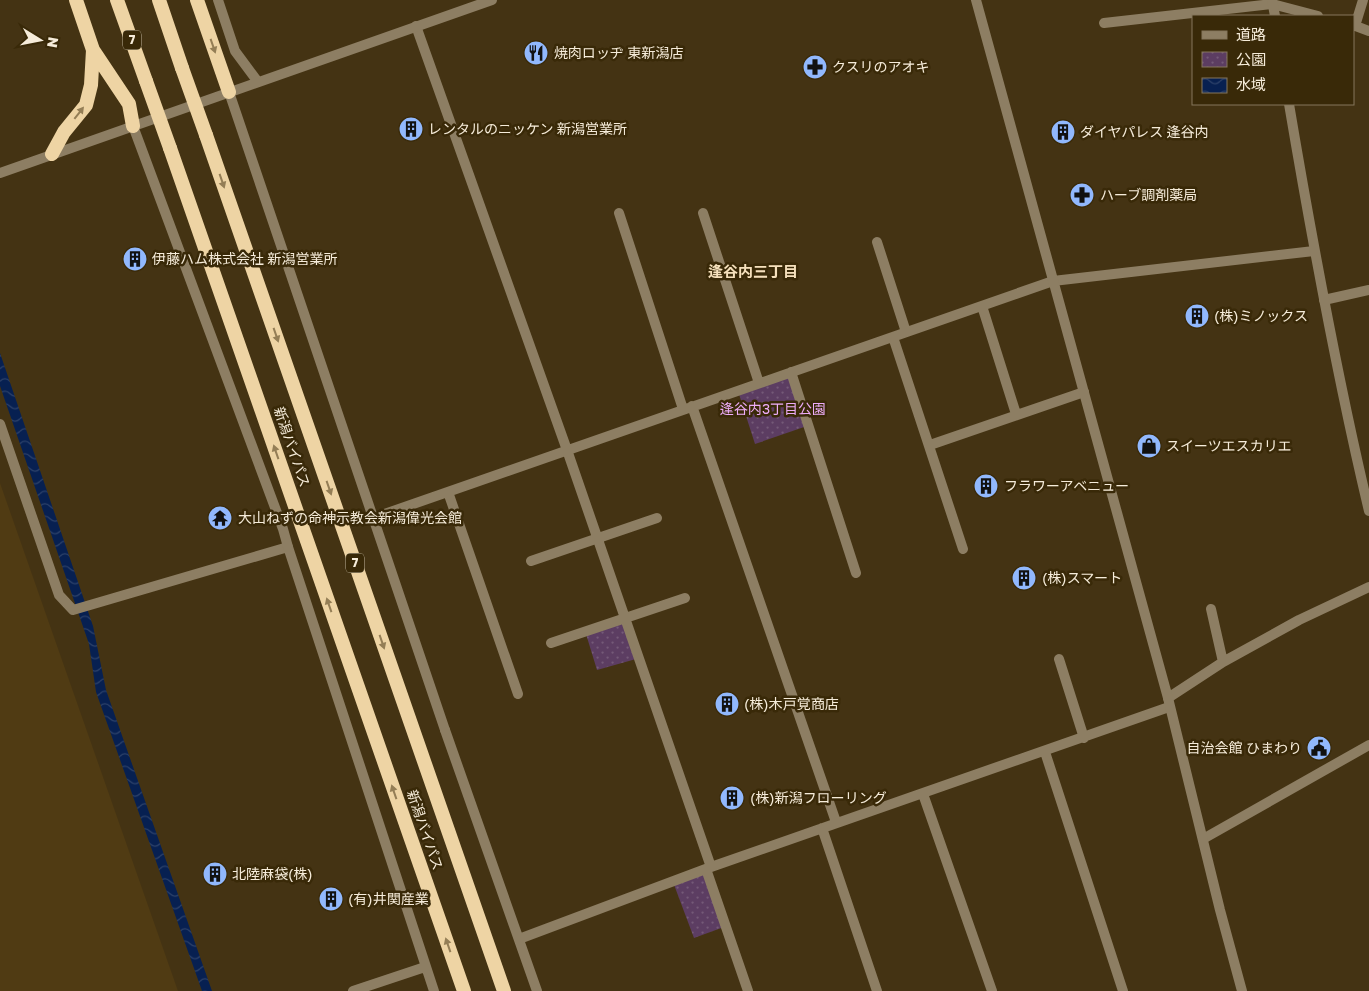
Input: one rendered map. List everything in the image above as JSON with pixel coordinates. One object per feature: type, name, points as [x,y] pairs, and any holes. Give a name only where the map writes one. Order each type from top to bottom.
[{"type":"highway","points":[[76,0],[93,50],[129,104],[133,126]]},
{"type":"highway","name":"新潟バイパス","points":[[117,0],[464,991]]},
{"type":"highway","name":"新潟バイパス","points":[[159,0],[504,991]]},
{"type":"highway","points":[[197,0],[229,92]]},
{"type":"highway","points":[[52,154],[64,132],[86,105],[91,85],[93,50]]},
{"type":"street","points":[[218,0],[235,51],[258,82]]},
{"type":"street","points":[[0,173],[492,0]]},
{"type":"street","points":[[976,0],[1169,703],[1242,991]]},
{"type":"street","points":[[1363,0],[1354,26],[1369,31]]},
{"type":"street","points":[[1272,2],[1274,15]]},
{"type":"street","points":[[1104,23],[1272,2],[1315,15]]},
{"type":"street","points":[[416,26],[625,618],[748,991]]},
{"type":"street","points":[[229,92],[445,730],[537,991]]},
{"type":"street","points":[[1289,105],[1314,251],[1352,440],[1369,512]]},
{"type":"street","points":[[133,126],[283,529],[434,991]]},
{"type":"street","points":[[618,213],[836,822]]},
{"type":"street","points":[[703,213],[759,383]]},
{"type":"street","points":[[877,242],[906,332]]},
{"type":"street","points":[[373,518],[1053,281],[1314,251]]},
{"type":"street","points":[[1324,300],[1369,290]]},
{"type":"street","points":[[982,306],[1016,414]]},
{"type":"street","points":[[893,337],[963,550]]},
{"type":"street","points":[[791,372],[856,573]]},
{"type":"street","points":[[930,445],[1084,392]]},
{"type":"street","points":[[0,424],[60,595],[73,610],[288,547]]},
{"type":"street","points":[[448,492],[518,694]]},
{"type":"street","points":[[531,560],[657,518]]},
{"type":"street","points":[[519,939],[836,822],[1084,738],[1169,703],[1223,662],[1299,620],[1369,587]]},
{"type":"street","points":[[551,643],[685,598]]},
{"type":"street","points":[[1211,609],[1223,662]]},
{"type":"street","points":[[1058,659],[1084,738]]},
{"type":"street","points":[[1203,839],[1369,745]]},
{"type":"street","points":[[1045,752],[1124,991]]},
{"type":"street","points":[[923,794],[992,991]]},
{"type":"street","points":[[822,828],[877,991]]},
{"type":"street","points":[[353,991],[425,967]]},
{"type":"shaded area","points":[[0,483],[178,991],[0,991]]},
{"type":"green space","name":"逢谷内3丁目公園","points":[[790,374],[807,426],[755,444],[738,391]]},
{"type":"green space","points":[[623,621],[636,659],[597,670],[586,634]]},
{"type":"green space","points":[[705,871],[724,927],[694,938],[673,882]]},
{"type":"water","points":[[0,353],[93,626],[106,690],[212,991],[202,991],[96,692],[89,644],[0,386]]},
{"type":"place","name":"焼肉ロッヂ 東新潟店","points":[[536,53]]},
{"type":"place","name":"クスリのアオキ","points":[[815,67]]},
{"type":"place","name":"レンタルのニッケン 新潟営業所","points":[[411,129]]},
{"type":"place","name":"ダイヤパレス 逢谷内","points":[[1063,132]]},
{"type":"place","name":"ハーブ調剤薬局","points":[[1082,195]]},
{"type":"place","name":"伊藤ハム株式会社 新潟営業所","points":[[135,259]]},
{"type":"place","name":"(株)ミノックス","points":[[1197,316]]},
{"type":"place","name":"スイーツエスカリエ","points":[[1149,446]]},
{"type":"place","name":"フラワーアベニュー","points":[[986,486]]},
{"type":"place","name":"大山ねずの命神示教会新潟偉光会館","points":[[220,518]]},
{"type":"place","name":"(株)スマート","points":[[1024,578]]},
{"type":"place","name":"(株)木戸覚商店","points":[[727,704]]},
{"type":"place","name":"自治会館 ひまわり","points":[[1319,748]]},
{"type":"place","name":"(株)新潟フローリング","points":[[732,798]]},
{"type":"place","name":"北陸麻袋(株)","points":[[215,874]]},
{"type":"place","name":"(有)井関産業","points":[[331,899]]},
{"type":"district","name":"逢谷内三丁目","points":[[753,272]]}]
